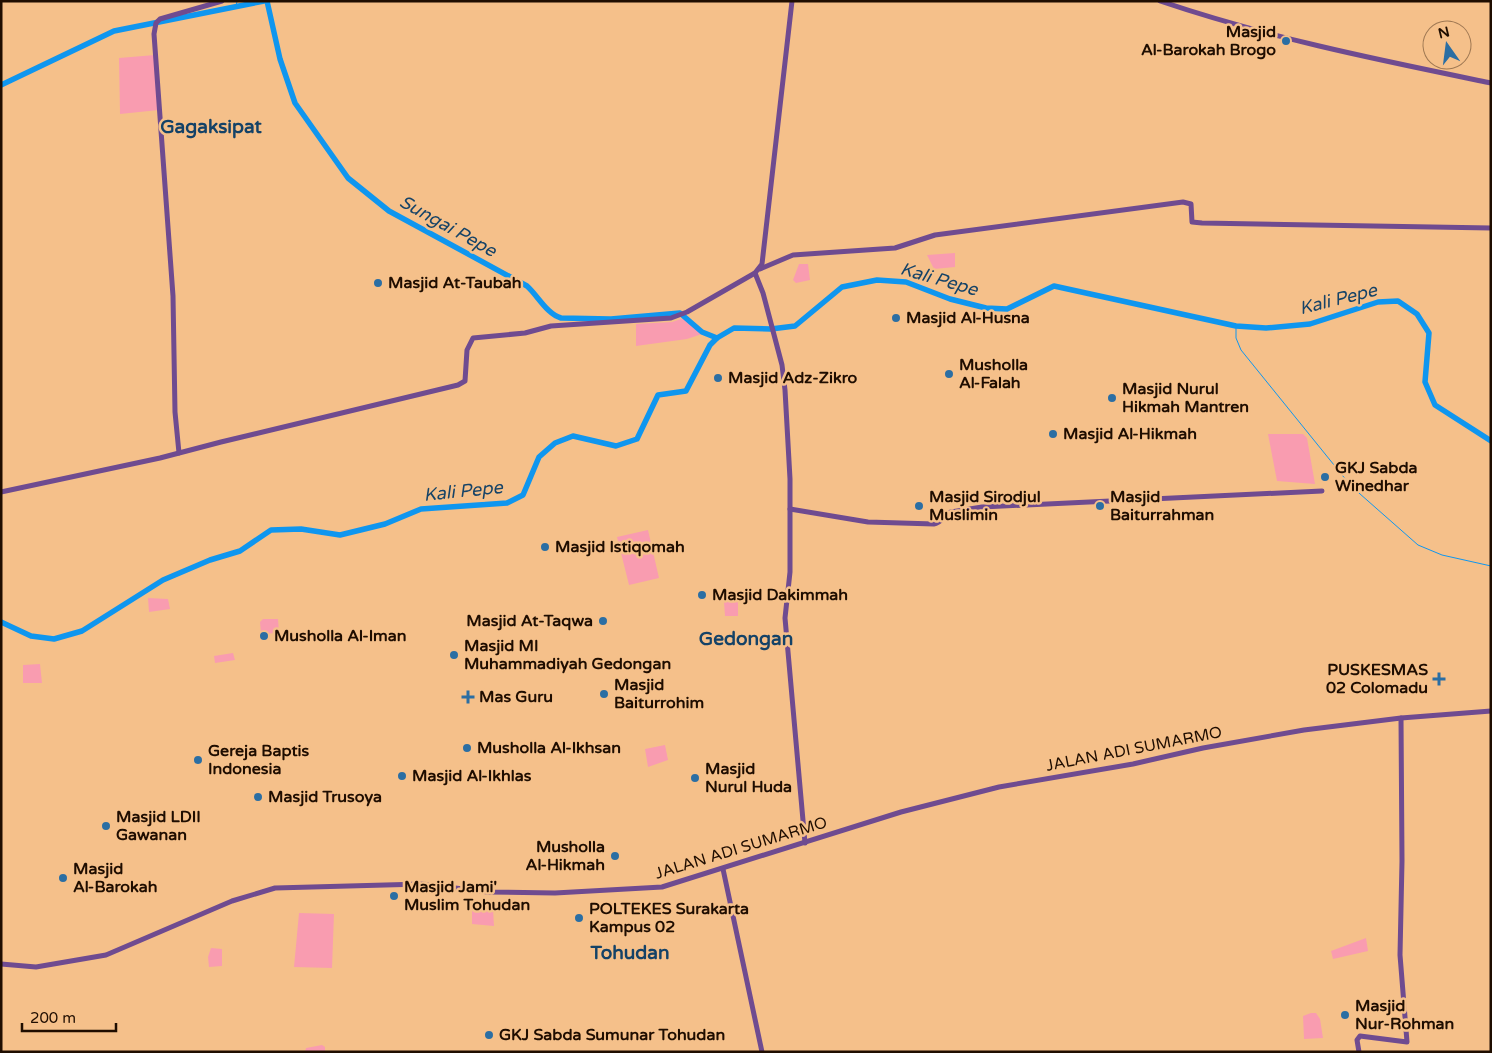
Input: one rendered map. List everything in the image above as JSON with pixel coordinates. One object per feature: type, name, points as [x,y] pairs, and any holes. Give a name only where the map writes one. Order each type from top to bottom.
[{"type":"main road","points":[[179,453],[175,412],[173,296],[156,26],[160,19],[222,1]]},
{"type":"main road","points":[[792,1],[766,239],[758,271],[784,376],[790,479],[790,572],[785,618],[805,843]]},
{"type":"main road","points":[[1160,1],[1218,20],[1319,47],[1491,83]]},
{"type":"main road","points":[[1,492],[179,453],[461,384],[465,381],[468,344],[478,336],[525,333],[551,326],[663,319],[684,314],[758,271],[792,254],[895,248],[935,235],[1183,202],[1191,204],[1192,222],[1202,223],[1491,228]]},
{"type":"main road","points":[[790,509],[868,522],[934,524],[939,523],[946,513],[982,507],[1322,491]]},
{"type":"main road","name":"JALAN ADI SUMARMO","points":[[1,964],[36,966],[106,955],[232,901],[275,888],[422,884],[495,892],[578,892],[656,888],[924,806],[996,787],[1133,764],[1264,736],[1401,718],[1491,711]]},
{"type":"main road","points":[[1359,1052],[1357,1040],[1360,1036],[1407,1042],[1400,955],[1402,860],[1401,718]]},
{"type":"main road","points":[[723,869],[762,1052]]},
{"type":"shaded area","points":[[155,55],[159,110],[120,114],[119,58]]},
{"type":"shaded area","points":[[955,253],[955,267],[934,269],[927,255]]},
{"type":"shaded area","points":[[799,264],[808,264],[810,280],[796,283],[793,280]]},
{"type":"shaded area","points":[[684,318],[702,334],[687,339],[636,346],[636,324],[672,322]]},
{"type":"shaded area","points":[[1268,434],[1303,434],[1307,438],[1315,484],[1277,481]]},
{"type":"shaded area","points":[[648,530],[659,578],[629,585],[617,537]]},
{"type":"shaded area","points":[[729,597],[738,597],[738,616],[725,616],[724,602]]},
{"type":"shaded area","points":[[148,598],[168,599],[170,609],[149,612]]},
{"type":"shaded area","points":[[263,619],[278,619],[279,633],[261,634],[260,622]]},
{"type":"shaded area","points":[[233,653],[235,660],[215,663],[214,656]]},
{"type":"shaded area","points":[[40,664],[42,683],[23,683],[23,665]]},
{"type":"shaded area","points":[[665,745],[668,760],[648,767],[645,749]]},
{"type":"shaded area","points":[[472,908],[493,909],[494,926],[472,924]]},
{"type":"shaded area","points":[[299,913],[334,914],[332,968],[294,967]]},
{"type":"shaded area","points":[[1366,938],[1368,951],[1333,959],[1331,951]]},
{"type":"shaded area","points":[[211,948],[222,949],[222,966],[209,967],[208,957]]},
{"type":"shaded area","points":[[1316,1013],[1320,1019],[1323,1038],[1304,1039],[1303,1016]]},
{"type":"shaded area","points":[[322,1045],[325,1047],[325,1052],[305,1052],[306,1048]]},
{"type":"waterway","name":"Sungai Pepe","points":[[236,7],[237,1]]},
{"type":"waterway","name":"Sungai Pepe","points":[[1,85],[114,31],[264,1]]},
{"type":"waterway","name":"Sungai Pepe","points":[[267,1],[280,59],[295,103],[348,178],[389,211],[527,286],[551,313],[561,318],[611,319],[680,313],[702,332],[717,338]]},
{"type":"waterway","name":"Kali Pepe","points":[[1,622],[31,636],[54,639],[82,631],[163,580],[210,560],[240,551],[271,530],[301,529],[340,535],[385,524],[421,509],[507,503],[523,495],[539,457],[555,443],[573,436],[616,446],[637,439],[658,395],[686,391],[710,345],[717,338],[734,328],[771,329],[795,326],[842,287],[877,280],[906,282],[950,299],[986,308],[1007,309],[1054,286],[1236,326],[1266,328],[1310,324],[1378,302],[1398,301],[1417,314],[1429,333],[1425,382],[1435,405],[1491,441]]},
{"type":"waterway","points":[[1236,326],[1236,338],[1241,350],[1351,486],[1418,545],[1442,555],[1491,566]]},
{"type":"place","name":"Masjid Al-Barokah Brogo","points":[[1286,41]]},
{"type":"place","name":"Masjid At-Taubah","points":[[378,283]]},
{"type":"place","name":"Masjid Al-Husna","points":[[896,318]]},
{"type":"place","name":"Musholla Al-Falah","points":[[949,374]]},
{"type":"place","name":"Masjid Adz-Zikro","points":[[718,378]]},
{"type":"place","name":"Masjid Nurul Hikmah Mantren","points":[[1112,398]]},
{"type":"place","name":"Masjid Al-Hikmah","points":[[1053,434]]},
{"type":"place","name":"GKJ Sabda Winedhar","points":[[1325,477]]},
{"type":"place","name":"Masjid Sirodjul Muslimin","points":[[919,506]]},
{"type":"place","name":"Masjid Baiturrahman","points":[[1100,506]]},
{"type":"place","name":"Masjid Istiqomah","points":[[545,547]]},
{"type":"place","name":"Masjid Dakimmah","points":[[702,595]]},
{"type":"place","name":"Masjid At-Taqwa","points":[[603,621]]},
{"type":"place","name":"Musholla Al-Iman","points":[[264,636]]},
{"type":"place","name":"Masjid MI Muhammadiyah Gedongan","points":[[454,655]]},
{"type":"place","name":"PUSKESMAS 02 Colomadu","points":[[1439,679]]},
{"type":"place","name":"Masjid Baiturrohim","points":[[604,694]]},
{"type":"place","name":"Mas Guru","points":[[468,697]]},
{"type":"place","name":"Musholla Al-Ikhsan","points":[[467,748]]},
{"type":"place","name":"Gereja Baptis Indonesia","points":[[198,760]]},
{"type":"place","name":"Masjid Al-Ikhlas","points":[[402,776]]},
{"type":"place","name":"Masjid Nurul Huda","points":[[695,778]]},
{"type":"place","name":"Masjid Trusoya","points":[[258,797]]},
{"type":"place","name":"Masjid LDII Gawanan","points":[[106,826]]},
{"type":"place","name":"Musholla Al-Hikmah","points":[[615,856]]},
{"type":"place","name":"Masjid Al-Barokah","points":[[63,878]]},
{"type":"place","name":"Masjid Jami' Muslim Tohudan","points":[[394,896]]},
{"type":"place","name":"POLTEKES Surakarta Kampus 02","points":[[579,918]]},
{"type":"place","name":"Masjid Nur-Rohman","points":[[1345,1015]]},
{"type":"place","name":"GKJ Sabda Sumunar Tohudan","points":[[489,1035]]},
{"type":"district","name":"Gagaksipat","points":[[211,127]]},
{"type":"district","name":"Gedongan","points":[[746,639]]},
{"type":"district","name":"Tohudan","points":[[630,953]]}]
